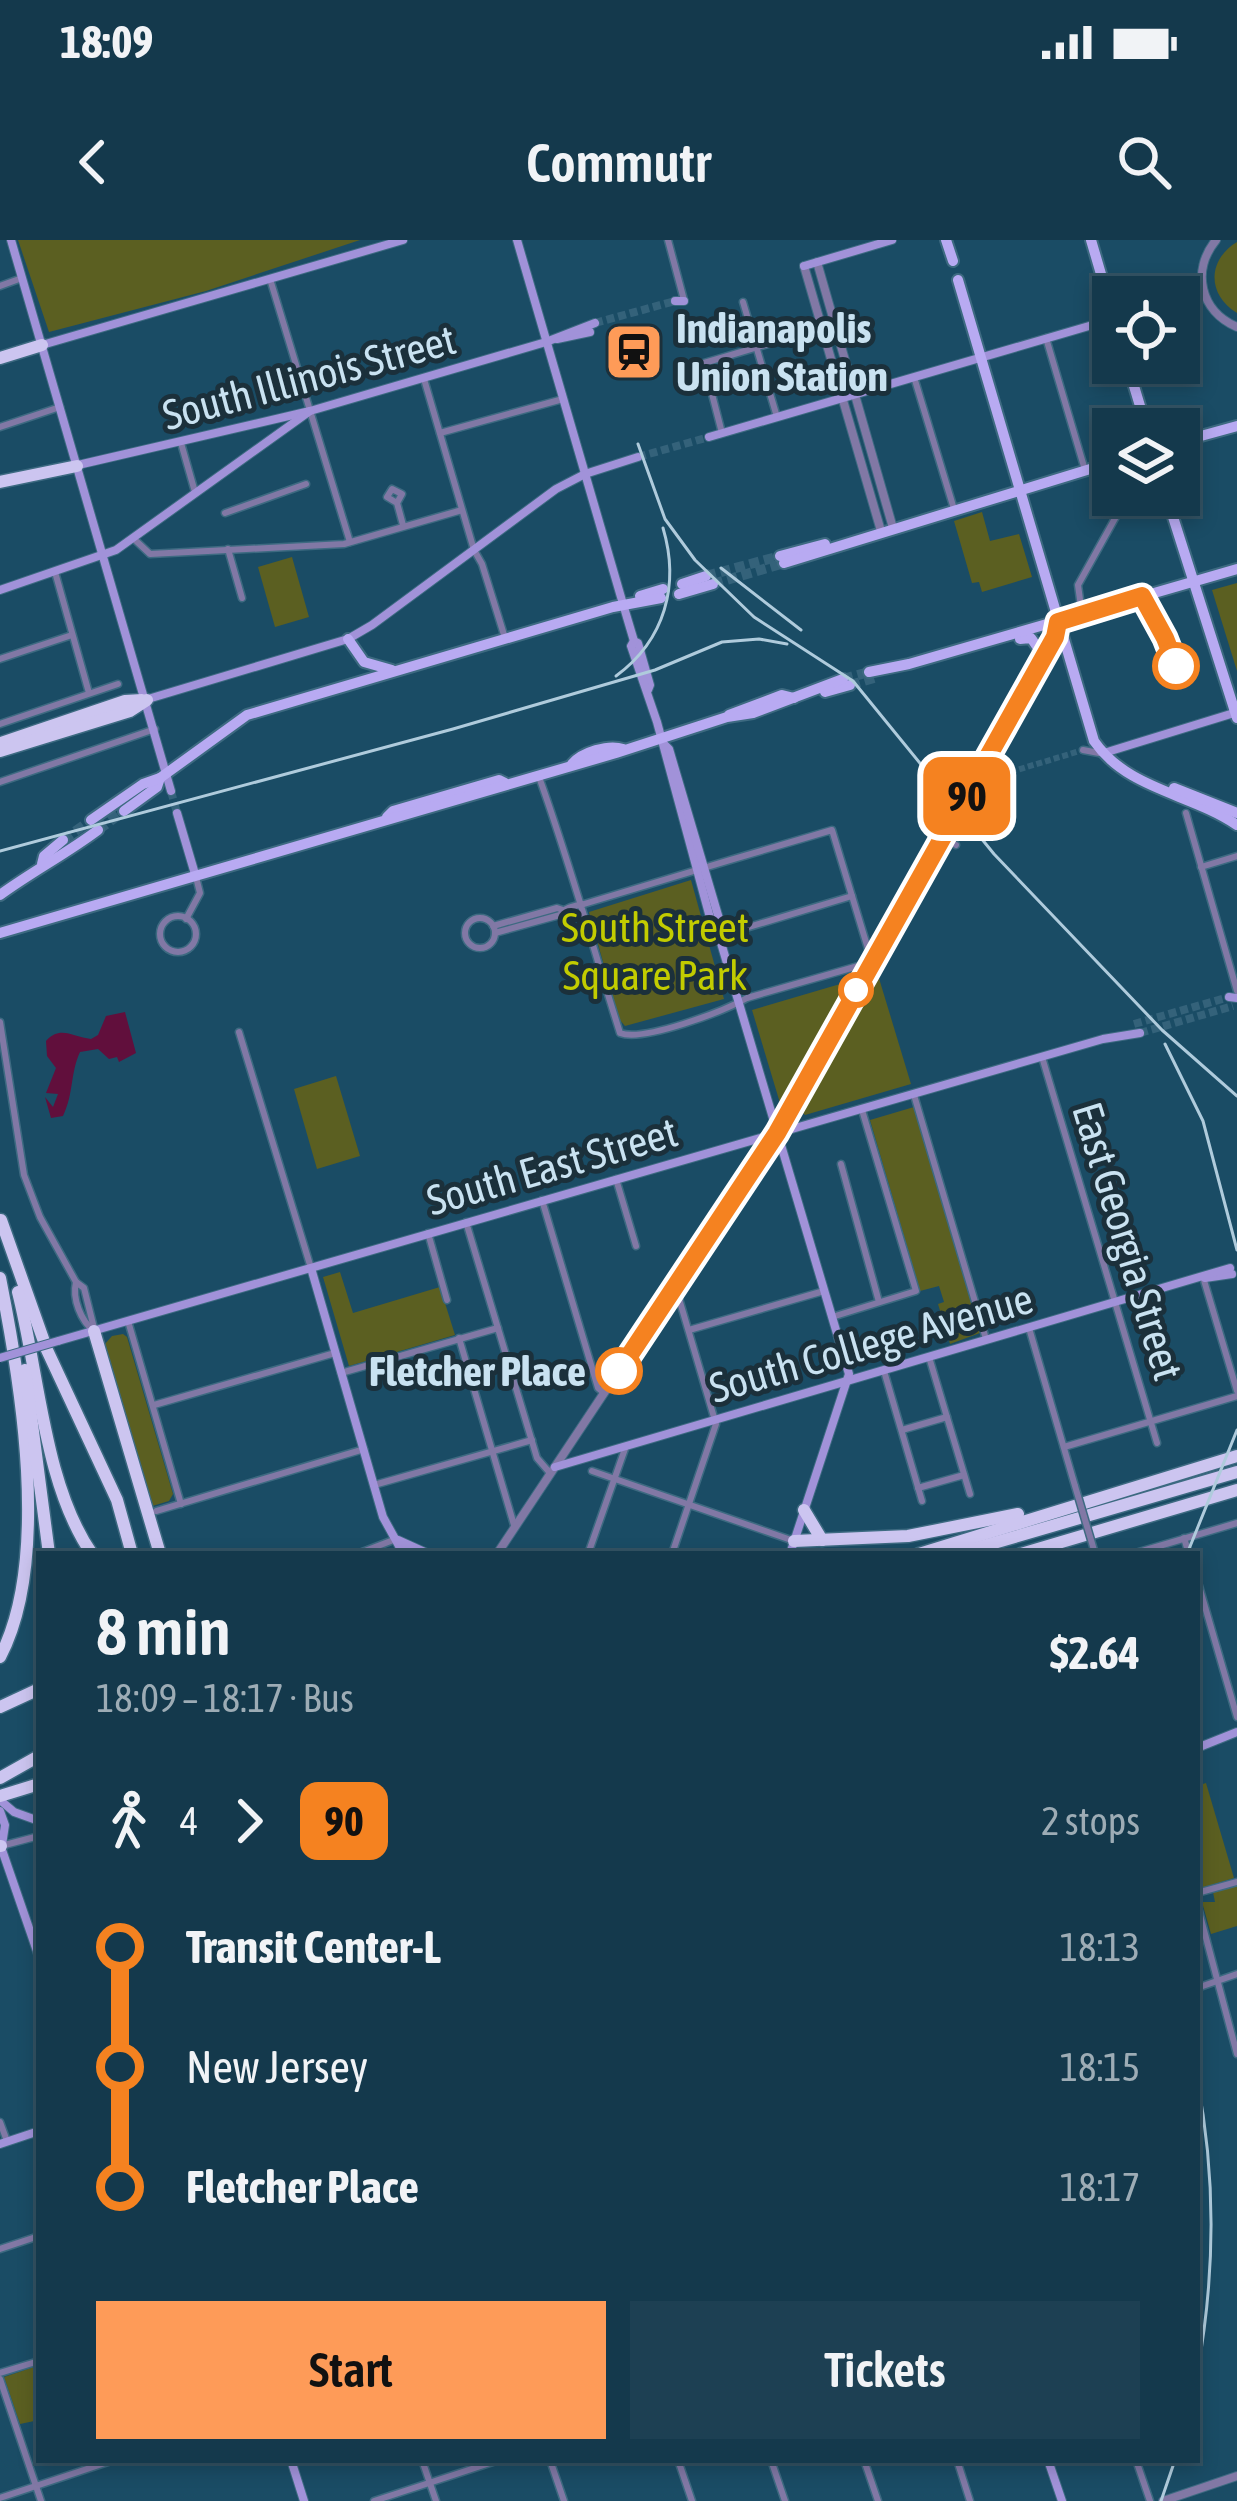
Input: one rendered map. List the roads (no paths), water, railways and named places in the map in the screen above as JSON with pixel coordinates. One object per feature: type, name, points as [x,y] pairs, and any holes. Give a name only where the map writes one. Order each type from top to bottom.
[{"type":"highway","points":[[0,358],[42,344]]},
{"type":"highway","points":[[0,482],[77,466]]},
{"type":"highway","points":[[0,747],[62,721],[125,701],[147,700]]},
{"type":"highway","points":[[0,747],[130,711],[147,700]]},
{"type":"highway","points":[[0,1220],[32,1346],[58,1486],[72,1523],[90,1551]]},
{"type":"highway","points":[[0,1220],[46,1349],[121,1509],[131,1551]]},
{"type":"highway","points":[[0,1277],[27,1379],[49,1551]]},
{"type":"highway","points":[[0,1277],[21,1400],[27,1554],[20,1611],[0,1657]]},
{"type":"highway","points":[[94,1331],[159,1551]]},
{"type":"highway","points":[[928,1551],[1237,1456]]},
{"type":"highway","points":[[966,1551],[1237,1472]]},
{"type":"highway","points":[[792,1548],[822,1540],[941,1531],[1117,1491]]},
{"type":"highway","points":[[1031,1551],[1237,1494]]},
{"type":"highway","points":[[804,1510],[822,1540]]},
{"type":"highway","points":[[0,1707],[36,1690]]},
{"type":"highway","points":[[3,1776],[36,1758]]},
{"type":"highway","points":[[4,1796],[36,1785]]},
{"type":"main road","points":[[11,240],[155,729],[157,787],[124,811]]},
{"type":"main road","points":[[42,344],[403,240]]},
{"type":"main road","points":[[517,240],[628,603],[631,646],[720,922],[718,931],[848,1381],[792,1548]]},
{"type":"main road","points":[[804,266],[892,240]]},
{"type":"main road","points":[[946,240],[953,261]]},
{"type":"main road","points":[[1091,240],[1101,276]]},
{"type":"main road","points":[[958,280],[1090,733],[1103,753],[1136,779],[1237,825]]},
{"type":"main road","points":[[709,437],[1092,324]]},
{"type":"main road","name":"South Illinois Street","points":[[77,466],[310,411],[593,328]]},
{"type":"main road","points":[[0,590],[104,555],[310,411]]},
{"type":"main road","points":[[1200,436],[1237,426]]},
{"type":"main road","points":[[147,700],[348,638],[550,493],[585,474],[638,458]]},
{"type":"main road","points":[[782,559],[1092,468]]},
{"type":"main road","points":[[1103,753],[1236,714],[1172,516]]},
{"type":"main road","points":[[872,675],[1237,569]]},
{"type":"main road","points":[[681,589],[710,580]]},
{"type":"main road","points":[[107,816],[255,712],[662,594]]},
{"type":"main road","points":[[969,647],[1028,637],[1042,652],[1068,657]]},
{"type":"main road","points":[[348,638],[364,662],[401,671]]},
{"type":"main road","points":[[0,933],[847,682]]},
{"type":"main road","points":[[159,778],[171,790]]},
{"type":"main road","points":[[0,895],[159,778]]},
{"type":"main road","points":[[1136,779],[1237,808]]},
{"type":"main road","points":[[178,813],[195,874]]},
{"type":"main road","points":[[46,862],[81,835]]},
{"type":"main road","points":[[46,862],[44,856],[63,840]]},
{"type":"main road","name":"South East Street","points":[[0,1358],[1137,1029]]},
{"type":"main road","points":[[311,1268],[386,1524],[406,1551]]},
{"type":"main road","name":"South College Avenue","points":[[553,1470],[1231,1271]]},
{"type":"main road","points":[[396,1539],[422,1551]]},
{"type":"main road","points":[[1200,1747],[1237,1732]]},
{"type":"main road","points":[[4,1796],[19,1814],[36,1817]]},
{"type":"main road","points":[[0,1810],[5,1825],[0,1845],[5,1873],[36,1950]]},
{"type":"main road","points":[[3,2142],[36,2132]]},
{"type":"main road","points":[[292,2463],[304,2501]]},
{"type":"main road","points":[[1049,2463],[1062,2501]]},
{"type":"street","points":[[668,240],[680,301]]},
{"type":"street","points":[[1216,240],[1202,266],[1203,292],[1219,317],[1237,327]]},
{"type":"street","points":[[817,262],[887,529]]},
{"type":"street","points":[[804,266],[887,529]]},
{"type":"street","points":[[0,286],[22,278]]},
{"type":"street","points":[[270,279],[350,542]]},
{"type":"street","points":[[743,302],[777,417]]},
{"type":"street","points":[[722,433],[704,363],[822,328]]},
{"type":"street","points":[[1046,338],[1085,470]]},
{"type":"street","points":[[914,377],[954,509]]},
{"type":"street","points":[[424,378],[505,638]]},
{"type":"street","points":[[440,433],[563,399]]},
{"type":"street","points":[[0,427],[60,407]]},
{"type":"street","points":[[181,443],[195,492]]},
{"type":"street","points":[[225,513],[306,484]]},
{"type":"street","points":[[397,503],[403,525]]},
{"type":"street","points":[[133,538],[148,553],[350,542],[462,510]]},
{"type":"street","points":[[1082,614],[1078,585],[1116,516]]},
{"type":"street","points":[[228,549],[242,598]]},
{"type":"street","points":[[55,572],[89,693]]},
{"type":"street","points":[[1042,652],[1055,637],[1058,622]]},
{"type":"street","points":[[0,659],[72,635]]},
{"type":"street","points":[[0,724],[118,684]]},
{"type":"street","points":[[0,782],[155,729]]},
{"type":"street","points":[[1083,750],[1103,753]]},
{"type":"street","points":[[544,772],[545,789],[620,1033],[641,1035],[872,962]]},
{"type":"street","points":[[1186,814],[1234,999]]},
{"type":"street","points":[[494,929],[832,830],[872,962]]},
{"type":"street","points":[[499,1551],[777,1133],[921,872],[919,867],[945,830],[956,845]]},
{"type":"street","points":[[1201,867],[1237,856]]},
{"type":"street","points":[[186,919],[200,893],[195,874]]},
{"type":"street","points":[[718,931],[852,896]]},
{"type":"street","points":[[174,917],[186,919],[194,928],[194,940],[185,950],[171,950],[161,940],[163,926],[174,917]]},
{"type":"street","points":[[475,919],[485,919],[494,929],[491,944],[482,948],[473,946],[466,936],[475,919]]},
{"type":"street","points":[[0,1022],[24,1175],[40,1216],[76,1282],[84,1288],[94,1331]]},
{"type":"street","points":[[239,1032],[311,1268]]},
{"type":"street","name":"East Georgia Street","points":[[1042,1057],[1157,1443]]},
{"type":"street","points":[[914,1095],[986,1341]]},
{"type":"street","points":[[832,1317],[916,1292],[862,1110]]},
{"type":"street","points":[[841,1164],[879,1302]]},
{"type":"street","points":[[616,1179],[636,1246]]},
{"type":"street","points":[[542,1200],[596,1384],[604,1393]]},
{"type":"street","points":[[466,1222],[540,1464],[553,1470]]},
{"type":"street","points":[[428,1233],[447,1300]]},
{"type":"street","points":[[1064,1447],[1237,1393],[1203,1277]]},
{"type":"street","points":[[673,1551],[716,1420],[675,1285]]},
{"type":"street","points":[[689,1330],[824,1291]]},
{"type":"street","points":[[128,1321],[181,1504]]},
{"type":"street","points":[[341,1372],[498,1328]]},
{"type":"street","points":[[1029,1328],[1094,1551]]},
{"type":"street","points":[[459,1338],[515,1527]]},
{"type":"street","points":[[153,1406],[335,1353]]},
{"type":"street","points":[[929,1358],[970,1494]]},
{"type":"street","points":[[884,1371],[922,1501]]},
{"type":"street","points":[[902,1430],[947,1417]]},
{"type":"street","points":[[374,1485],[532,1440]]},
{"type":"street","points":[[589,1551],[626,1446]]},
{"type":"street","points":[[156,1511],[364,1449]]},
{"type":"street","points":[[592,1472],[792,1548]]},
{"type":"street","points":[[918,1488],[964,1475]]},
{"type":"street","points":[[1142,1551],[1237,1523]]},
{"type":"street","points":[[1184,1538],[1189,1551]]},
{"type":"street","points":[[364,1551],[396,1539]]},
{"type":"street","points":[[1200,1589],[1237,1717]]},
{"type":"street","points":[[0,1845],[36,1837]]},
{"type":"street","points":[[1200,1892],[1237,1882]]},
{"type":"street","points":[[1200,1914],[1237,2054]]},
{"type":"street","points":[[1200,1987],[1237,1974]]},
{"type":"street","points":[[0,2122],[3,2142]]},
{"type":"street","points":[[0,2249],[36,2237]]},
{"type":"street","points":[[36,2362],[0,2376],[41,2501]]},
{"type":"street","points":[[0,2498],[105,2463]]},
{"type":"street","points":[[423,2463],[436,2501]]},
{"type":"street","points":[[374,2501],[490,2463]]},
{"type":"street","points":[[551,2463],[564,2501]]},
{"type":"street","points":[[679,2463],[692,2501]]},
{"type":"street","points":[[772,2463],[784,2501]]},
{"type":"street","points":[[865,2463],[878,2501]]},
{"type":"street","points":[[958,2463],[970,2501]]},
{"type":"street","points":[[1137,2463],[1150,2501]]},
{"type":"street","points":[[1167,2501],[1237,2476]]},
{"type":"tunnel","points":[[595,323],[675,301]]},
{"type":"tunnel","points":[[638,457],[709,437]]},
{"type":"tunnel","points":[[706,576],[780,556]]},
{"type":"tunnel","points":[[713,584],[784,563]]},
{"type":"tunnel","points":[[942,825],[1040,651]]},
{"type":"tunnel","points":[[949,828],[1045,654]]},
{"type":"tunnel","points":[[843,679],[869,672]]},
{"type":"tunnel","points":[[850,685],[874,678]]},
{"type":"tunnel","points":[[977,761],[1007,773],[1083,750]]},
{"type":"tunnel","points":[[171,791],[177,813]]},
{"type":"tunnel","points":[[98,830],[124,811]]},
{"type":"tunnel","points":[[63,840],[91,820]]},
{"type":"tunnel","points":[[1134,1024],[1229,997]]},
{"type":"tunnel","points":[[1140,1033],[1233,1006]]},
{"type":"railway","points":[[638,444],[665,519],[695,560],[754,617],[853,681],[994,854],[1162,1030],[1237,1096]]},
{"type":"railway","points":[[616,676],[646,646],[664,610],[670,570],[663,528]]},
{"type":"railway","points":[[721,568],[801,630]]},
{"type":"railway","points":[[0,851],[453,729],[655,670],[722,642],[759,639],[787,644]]},
{"type":"railway","points":[[1165,1044],[1203,1121],[1237,1250]]},
{"type":"railway","points":[[1188,1551],[1237,1430]]},
{"type":"railway","points":[[1200,2098],[1211,2226],[1200,2352]]},
{"type":"railway","points":[[1161,2501],[1174,2463]]},
{"type":"place","name":"Indianapolis Union Station","points":[[634,352]]},
{"type":"place","name":"Fletcher Place","points":[[619,1371]]},
{"type":"park label","name":"South Street Square Park","points":[[655,951]]}]
